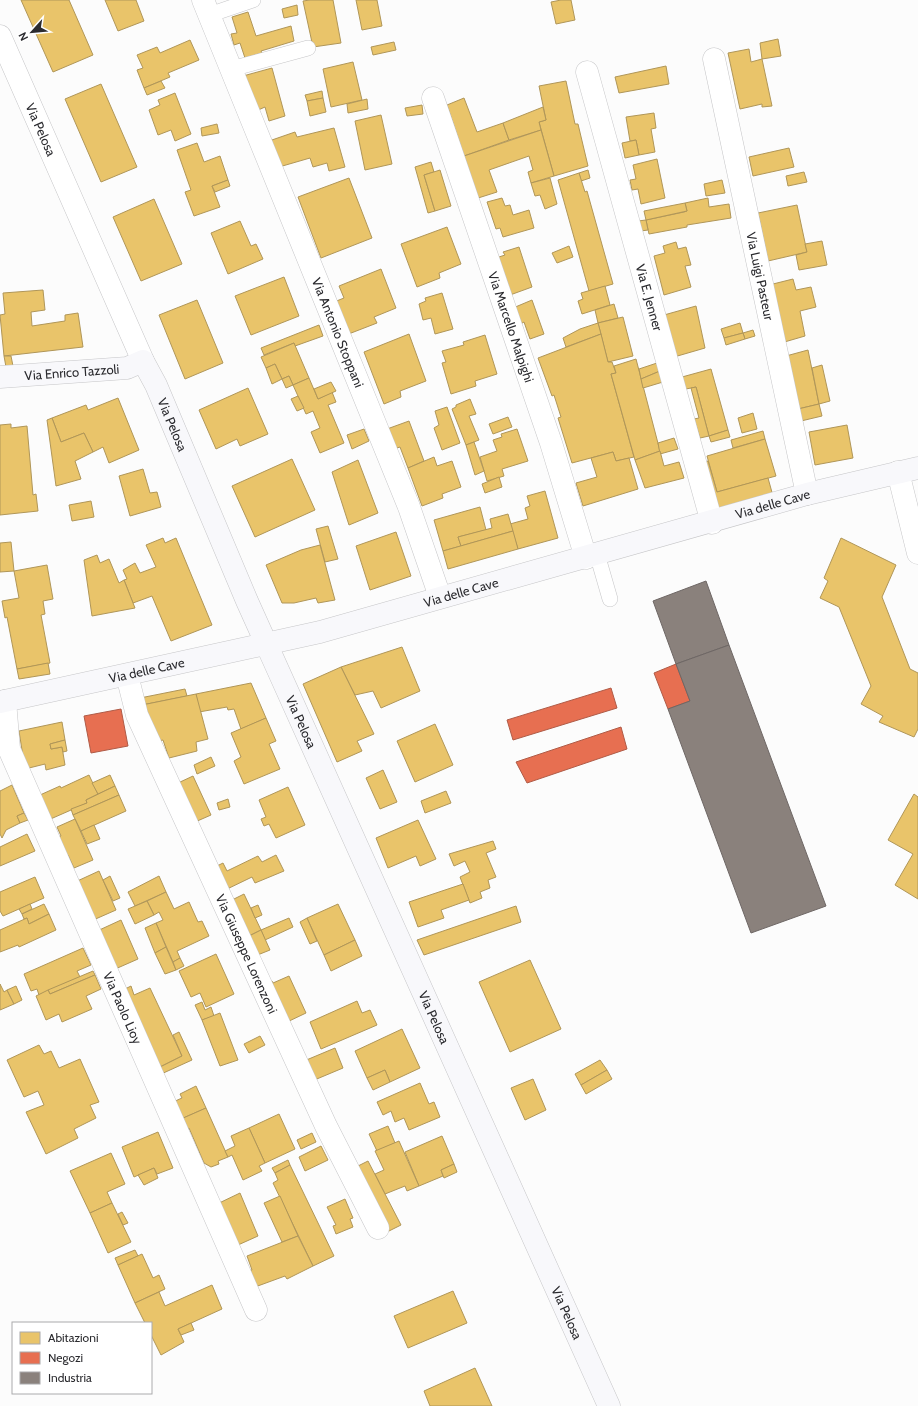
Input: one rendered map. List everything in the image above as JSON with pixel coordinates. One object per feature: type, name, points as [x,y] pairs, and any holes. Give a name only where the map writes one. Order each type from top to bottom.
[{"type":"street","name":"Via Antonio Stoppani","points":[[206,7],[409,507],[440,597]]},
{"type":"street","name":"Via Pelosa","points":[[0,36],[143,361],[156,385],[248,601],[604,1405]]},
{"type":"street","name":"Via Luigi Pasteur","points":[[714,59],[807,494]]},
{"type":"street","name":"Via E. Jenner","points":[[587,72],[712,523]]},
{"type":"street","name":"Via Marcello Malpighi","points":[[433,98],[591,556]]},
{"type":"street","name":"Via Enrico Tazzoli","points":[[0,377],[127,368],[143,361]]},
{"type":"street","name":"Via delle Cave","points":[[2,702],[268,645],[320,632],[440,597],[712,523],[807,494],[908,470]]},
{"type":"street","points":[[908,470],[918,553]]},
{"type":"street","name":"Via Giuseppe Lorenzoni","points":[[127,675],[137,715],[326,1126],[378,1228]]},
{"type":"street","name":"Via Paolo Lioy","points":[[2,702],[9,749],[256,1310]]},
{"type":"lane","name":"Via Antonio Stoppani","points":[[206,7],[253,0]]},
{"type":"lane","points":[[231,69],[308,48]]},
{"type":"lane","points":[[591,556],[610,599]]},
{"type":"building: Abitazioni","points":[[21,0],[69,0],[93,55],[53,72]]},
{"type":"building: Abitazioni","points":[[105,0],[136,0],[144,21],[118,31]]},
{"type":"building: Abitazioni","points":[[333,0],[341,43],[313,47],[303,1]]},
{"type":"building: Abitazioni","points":[[356,0],[377,0],[382,26],[362,30]]},
{"type":"building: Abitazioni","points":[[571,0],[575,20],[556,24],[551,2]]},
{"type":"building: Abitazioni","points":[[297,5],[298,15],[284,18],[282,9]]},
{"type":"building: Abitazioni","points":[[248,12],[256,36],[291,26],[294,41],[261,51],[262,53],[245,58],[240,43],[234,45],[231,34],[237,33],[232,17]]},
{"type":"building: Abitazioni","points":[[778,39],[781,56],[762,59],[760,43]]},
{"type":"building: Abitazioni","points":[[190,40],[199,60],[168,73],[170,77],[144,88],[137,70],[143,68],[137,55],[157,47],[160,53]]},
{"type":"building: Abitazioni","points":[[394,42],[396,50],[373,55],[371,47]]},
{"type":"building: Abitazioni","points":[[749,49],[751,62],[762,59],[772,106],[762,107],[762,104],[740,109],[728,53]]},
{"type":"building: Abitazioni","points":[[353,62],[362,100],[331,107],[323,69]]},
{"type":"building: Abitazioni","points":[[666,66],[669,84],[619,93],[615,77]]},
{"type":"building: Abitazioni","points":[[272,68],[285,116],[269,121],[265,107],[256,111],[243,76]]},
{"type":"building: Abitazioni","points":[[161,81],[165,88],[147,95],[144,88]]},
{"type":"building: Abitazioni","points":[[566,81],[575,124],[578,124],[588,166],[554,176],[539,122],[546,120],[539,86]]},
{"type":"building: Abitazioni","points":[[101,84],[137,167],[101,182],[65,99]]},
{"type":"building: Abitazioni","points":[[322,91],[323,98],[307,101],[305,95]]},
{"type":"building: Abitazioni","points":[[175,93],[191,134],[175,141],[171,130],[158,135],[149,110],[160,105],[158,100]]},
{"type":"building: Abitazioni","points":[[323,98],[326,112],[310,116],[307,101]]},
{"type":"building: Abitazioni","points":[[464,98],[477,132],[503,123],[509,140],[464,156],[447,105]]},
{"type":"building: Abitazioni","points":[[367,99],[368,109],[348,113],[347,104]]},
{"type":"building: Abitazioni","points":[[422,105],[423,114],[407,116],[405,108]]},
{"type":"building: Abitazioni","points":[[543,107],[546,120],[539,122],[541,130],[509,140],[503,123]]},
{"type":"building: Abitazioni","points":[[654,113],[656,128],[651,129],[655,152],[639,155],[636,140],[630,141],[626,117]]},
{"type":"building: Abitazioni","points":[[381,115],[392,164],[365,170],[355,121]]},
{"type":"building: Abitazioni","points":[[217,124],[219,133],[202,136],[201,128]]},
{"type":"building: Abitazioni","points":[[334,128],[345,167],[329,171],[327,163],[313,167],[310,158],[279,167],[269,141],[295,132],[297,137]]},
{"type":"building: Abitazioni","points":[[541,130],[554,176],[531,183],[528,172],[533,170],[529,156],[489,170],[497,192],[475,199],[464,156]]},
{"type":"building: Abitazioni","points":[[636,140],[639,155],[625,158],[622,143]]},
{"type":"building: Abitazioni","points":[[197,143],[204,162],[220,156],[228,180],[212,186],[220,207],[194,216],[185,192],[191,190],[177,150]]},
{"type":"building: Abitazioni","points":[[789,148],[794,167],[753,176],[749,157]]},
{"type":"building: Abitazioni","points":[[657,159],[665,198],[641,204],[638,189],[632,190],[630,180],[636,179],[633,165]]},
{"type":"building: Abitazioni","points":[[431,162],[434,172],[424,175],[435,211],[428,213],[415,167]]},
{"type":"building: Abitazioni","points":[[440,170],[451,206],[435,211],[424,175]]},
{"type":"building: Abitazioni","points":[[588,170],[590,178],[581,181],[579,173]]},
{"type":"building: Abitazioni","points":[[804,172],[807,182],[788,186],[786,176]]},
{"type":"building: Abitazioni","points":[[579,173],[585,192],[587,191],[613,284],[589,291],[558,180]]},
{"type":"building: Abitazioni","points":[[349,178],[372,238],[321,258],[298,197]]},
{"type":"building: Abitazioni","points":[[550,178],[557,204],[545,209],[540,195],[535,196],[531,183]]},
{"type":"building: Abitazioni","points":[[228,180],[230,186],[215,192],[212,186]]},
{"type":"building: Abitazioni","points":[[722,180],[725,193],[706,196],[704,184]]},
{"type":"building: Abitazioni","points":[[502,198],[505,206],[510,205],[513,215],[529,210],[534,228],[503,237],[500,228],[496,229],[487,202]]},
{"type":"building: Abitazioni","points":[[708,198],[709,207],[729,204],[731,218],[687,225],[687,227],[649,234],[646,220],[687,211],[685,203]]},
{"type":"building: Abitazioni","points":[[154,199],[182,264],[141,281],[113,217]]},
{"type":"building: Abitazioni","points":[[685,203],[687,211],[646,220],[644,211]]},
{"type":"building: Abitazioni","points":[[797,205],[807,252],[768,261],[758,213]]},
{"type":"building: Abitazioni","points":[[646,220],[648,230],[641,231],[638,221]]},
{"type":"building: Abitazioni","points":[[240,221],[251,246],[256,244],[263,259],[228,274],[211,233]]},
{"type":"building: Abitazioni","points":[[447,227],[461,264],[439,273],[440,278],[417,287],[401,244]]},
{"type":"building: Abitazioni","points":[[822,241],[827,265],[799,270],[796,255],[807,252],[805,244]]},
{"type":"building: Abitazioni","points":[[676,242],[678,249],[686,247],[691,265],[685,266],[691,287],[664,295],[654,256],[665,253],[663,246]]},
{"type":"building: Abitazioni","points":[[569,246],[573,257],[557,263],[552,253]]},
{"type":"building: Abitazioni","points":[[519,247],[532,287],[510,295],[496,258],[505,255],[503,252]]},
{"type":"building: Abitazioni","points":[[381,269],[396,308],[374,317],[377,323],[346,335],[334,302],[344,298],[339,286]]},
{"type":"building: Abitazioni","points":[[284,277],[299,316],[251,335],[235,296]]},
{"type":"building: Abitazioni","points":[[793,279],[796,290],[811,287],[816,307],[800,311],[805,336],[781,343],[769,285]]},
{"type":"building: Abitazioni","points":[[605,286],[610,305],[582,314],[578,301],[583,299],[581,293]]},
{"type":"building: Abitazioni","points":[[43,290],[45,310],[31,312],[32,326],[65,321],[65,315],[78,313],[83,347],[4,356],[0,315],[5,314],[3,293]]},
{"type":"building: Abitazioni","points":[[442,293],[453,329],[435,334],[431,318],[423,320],[419,304],[426,301],[425,298]]},
{"type":"building: Abitazioni","points":[[197,300],[223,363],[185,379],[159,315]]},
{"type":"building: Abitazioni","points":[[532,300],[544,334],[530,339],[524,322],[519,325],[513,308]]},
{"type":"building: Abitazioni","points":[[614,304],[618,318],[598,323],[595,310]]},
{"type":"building: Abitazioni","points":[[696,306],[705,348],[674,357],[664,315]]},
{"type":"building: Abitazioni","points":[[623,317],[633,356],[608,362],[598,323]]},
{"type":"building: Abitazioni","points":[[598,323],[601,334],[566,347],[563,338],[580,329]]},
{"type":"building: Abitazioni","points":[[740,323],[743,333],[724,338],[721,329]]},
{"type":"building: Abitazioni","points":[[319,325],[323,336],[295,346],[294,343],[264,355],[261,348]]},
{"type":"building: Abitazioni","points":[[753,330],[755,336],[745,339],[743,333]]},
{"type":"building: Abitazioni","points":[[743,333],[745,339],[726,345],[724,338]]},
{"type":"building: Abitazioni","points":[[409,334],[426,381],[400,391],[401,397],[384,404],[364,352]]},
{"type":"building: Abitazioni","points":[[601,334],[608,362],[612,362],[616,373],[611,374],[634,457],[616,461],[613,452],[572,463],[558,418],[561,417],[554,395],[552,396],[538,358]]},
{"type":"building: Abitazioni","points":[[485,335],[497,374],[475,381],[476,386],[451,394],[442,363],[446,362],[442,351],[464,345],[463,342]]},
{"type":"building: Abitazioni","points":[[294,343],[309,378],[293,385],[289,376],[282,379],[275,364],[266,368],[261,357]]},
{"type":"building: Abitazioni","points":[[808,350],[819,404],[798,409],[786,356]]},
{"type":"building: Abitazioni","points":[[4,356],[11,356],[13,366],[6,367]]},
{"type":"building: Abitazioni","points":[[636,359],[660,451],[635,460],[611,374],[616,373],[614,366]]},
{"type":"building: Abitazioni","points":[[657,363],[660,371],[641,379],[639,369]]},
{"type":"building: Abitazioni","points":[[275,364],[282,379],[272,384],[266,368]]},
{"type":"building: Abitazioni","points":[[822,365],[830,401],[819,404],[812,368]]},
{"type":"building: Abitazioni","points":[[711,369],[728,430],[709,436],[696,387],[686,389],[682,377]]},
{"type":"building: Abitazioni","points":[[660,371],[663,382],[643,388],[641,379]]},
{"type":"building: Abitazioni","points":[[289,376],[293,385],[286,388],[282,379]]},
{"type":"building: Abitazioni","points":[[309,378],[318,399],[332,392],[336,402],[328,405],[344,443],[320,453],[311,432],[320,428],[313,411],[306,414],[293,385]]},
{"type":"building: Abitazioni","points":[[331,382],[336,391],[318,399],[314,389]]},
{"type":"building: Abitazioni","points":[[696,387],[709,436],[700,438],[694,419],[699,418],[691,388]]},
{"type":"building: Abitazioni","points":[[248,388],[268,434],[240,446],[237,439],[216,449],[199,410]]},
{"type":"building: Abitazioni","points":[[298,396],[304,408],[297,411],[291,399]]},
{"type":"building: Abitazioni","points":[[118,398],[139,450],[109,463],[103,447],[93,452],[84,433],[61,442],[52,418],[86,405],[88,410]]},
{"type":"building: Abitazioni","points":[[470,399],[476,414],[469,416],[479,440],[466,445],[452,409],[456,407],[456,405]]},
{"type":"building: Abitazioni","points":[[819,404],[822,416],[801,421],[798,409]]},
{"type":"building: Abitazioni","points":[[447,407],[460,443],[442,450],[434,428],[439,425],[435,411]]},
{"type":"building: Abitazioni","points":[[753,413],[757,429],[742,433],[738,418]]},
{"type":"building: Abitazioni","points":[[508,417],[512,427],[493,434],[489,424]]},
{"type":"building: Abitazioni","points":[[52,418],[61,442],[84,433],[93,452],[75,461],[81,479],[56,486],[47,420]]},
{"type":"building: Abitazioni","points":[[409,421],[424,461],[408,468],[400,447],[394,449],[387,429]]},
{"type":"building: Abitazioni","points":[[11,424],[11,428],[27,426],[33,495],[36,494],[38,511],[0,515],[0,425]]},
{"type":"building: Abitazioni","points":[[847,425],[853,458],[815,465],[809,432]]},
{"type":"building: Abitazioni","points":[[364,429],[369,441],[352,449],[347,435]]},
{"type":"building: Abitazioni","points":[[517,429],[528,461],[502,469],[504,476],[487,481],[480,457],[497,451],[493,440],[502,437],[501,434]]},
{"type":"building: Abitazioni","points":[[728,430],[730,437],[711,442],[709,436]]},
{"type":"building: Abitazioni","points":[[763,431],[765,439],[733,448],[731,440]]},
{"type":"building: Abitazioni","points":[[674,438],[678,449],[660,454],[658,443]]},
{"type":"building: Abitazioni","points":[[765,439],[776,476],[717,492],[707,456]]},
{"type":"building: Abitazioni","points":[[474,442],[484,471],[475,475],[466,445]]},
{"type":"building: Abitazioni","points":[[660,451],[664,466],[679,462],[684,478],[645,488],[635,460]]},
{"type":"building: Abitazioni","points":[[613,452],[616,461],[629,458],[638,489],[583,506],[576,483],[597,477],[591,458]]},
{"type":"building: Abitazioni","points":[[434,457],[437,466],[452,461],[461,487],[442,494],[443,498],[422,506],[408,468]]},
{"type":"building: Abitazioni","points":[[292,459],[315,510],[255,537],[232,486]]},
{"type":"building: Abitazioni","points":[[358,460],[378,513],[349,525],[332,472]]},
{"type":"building: Abitazioni","points":[[708,461],[717,492],[768,478],[773,496],[715,513],[701,463]]},
{"type":"building: Abitazioni","points":[[143,469],[150,493],[157,492],[161,507],[130,516],[119,476]]},
{"type":"building: Abitazioni","points":[[499,477],[502,487],[485,493],[482,484]]},
{"type":"building: Abitazioni","points":[[545,491],[558,538],[518,549],[510,524],[528,519],[525,508],[530,506],[527,496]]},
{"type":"building: Abitazioni","points":[[91,501],[94,517],[72,521],[69,505]]},
{"type":"building: Abitazioni","points":[[480,507],[486,530],[458,537],[461,546],[443,551],[434,520]]},
{"type":"building: Abitazioni","points":[[508,514],[513,531],[461,546],[458,537],[492,528],[490,519]]},
{"type":"building: Abitazioni","points":[[328,526],[338,559],[325,562],[316,529]]},
{"type":"building: Abitazioni","points":[[513,531],[518,549],[448,569],[443,551]]},
{"type":"building: Abitazioni","points":[[396,532],[411,576],[370,590],[356,546]]},
{"type":"building: Abitazioni","points":[[163,538],[165,543],[176,538],[212,625],[171,641],[152,596],[133,603],[124,580],[127,579],[123,570],[135,563],[140,573],[156,567],[146,545]]},
{"type":"building: Abitazioni","points":[[841,538],[896,565],[882,597],[910,669],[918,673],[918,729],[914,737],[879,722],[883,716],[861,704],[871,686],[839,607],[820,598],[828,581],[824,578]]},
{"type":"building: Abitazioni","points":[[11,542],[14,571],[0,572],[0,543]]},
{"type":"building: Abitazioni","points":[[320,545],[335,600],[318,603],[316,598],[294,603],[282,603],[266,565],[301,550]]},
{"type":"building: Abitazioni","points":[[97,555],[100,563],[109,559],[119,583],[124,580],[135,608],[92,616],[84,560]]},
{"type":"building: Abitazioni","points":[[47,565],[53,599],[43,601],[45,614],[41,615],[50,663],[17,669],[7,617],[5,618],[2,601],[19,598],[14,571]]},
{"type":"building: Abitazioni","points":[[402,647],[420,691],[381,708],[373,691],[355,695],[341,667]]},
{"type":"building: Abitazioni","points":[[48,663],[50,674],[19,679],[17,669]]},
{"type":"building: Abitazioni","points":[[341,667],[374,734],[357,741],[362,751],[337,762],[303,684]]},
{"type":"building: Abitazioni","points":[[251,683],[266,718],[241,729],[234,709],[228,710],[227,707],[199,712],[196,694]]},
{"type":"building: Abitazioni","points":[[185,689],[187,696],[137,706],[140,698]]},
{"type":"building: Abitazioni","points":[[196,694],[208,739],[196,742],[197,751],[169,758],[163,740],[154,742],[137,706]]},
{"type":"building: Abitazioni","points":[[266,718],[276,741],[269,744],[280,769],[244,784],[234,761],[241,757],[231,733]]},
{"type":"building: Abitazioni","points":[[62,722],[65,740],[50,744],[51,749],[62,747],[65,765],[46,770],[45,764],[25,769],[19,731]]},
{"type":"building: Abitazioni","points":[[435,724],[453,765],[415,782],[397,741]]},
{"type":"building: Abitazioni","points":[[65,740],[67,751],[63,752],[62,747],[51,749],[50,744]]},
{"type":"building: Abitazioni","points":[[211,757],[215,766],[197,774],[194,765]]},
{"type":"building: Abitazioni","points":[[383,770],[397,802],[380,809],[366,778]]},
{"type":"building: Abitazioni","points":[[89,775],[98,794],[86,800],[87,803],[46,821],[40,795],[60,786],[61,788]]},
{"type":"building: Abitazioni","points":[[110,775],[115,786],[98,794],[92,783]]},
{"type":"building: Abitazioni","points":[[193,776],[211,815],[195,822],[178,783]]},
{"type":"building: Abitazioni","points":[[12,785],[24,813],[17,816],[20,823],[6,830],[2,838],[0,834],[0,791]]},
{"type":"building: Abitazioni","points":[[115,786],[119,795],[73,815],[71,809],[87,803],[86,800]]},
{"type":"building: Abitazioni","points":[[288,787],[305,825],[276,838],[269,824],[264,826],[261,819],[266,817],[259,800]]},
{"type":"building: Abitazioni","points":[[446,791],[451,803],[425,813],[421,801]]},
{"type":"building: Abitazioni","points":[[914,794],[918,797],[918,899],[895,885],[913,854],[888,840]]},
{"type":"building: Abitazioni","points":[[119,795],[126,811],[81,831],[73,815]]},
{"type":"building: Abitazioni","points":[[228,799],[230,807],[219,810],[217,803]]},
{"type":"building: Abitazioni","points":[[24,813],[28,820],[20,823],[17,816]]},
{"type":"building: Abitazioni","points":[[75,819],[93,860],[74,868],[68,855],[62,857],[54,839],[61,836],[57,827]]},
{"type":"building: Abitazioni","points":[[418,820],[436,859],[420,866],[416,856],[388,868],[376,838]]},
{"type":"building: Abitazioni","points":[[94,825],[100,839],[87,844],[81,831]]},
{"type":"building: Abitazioni","points":[[27,834],[35,851],[0,866],[0,847]]},
{"type":"building: Abitazioni","points":[[493,841],[496,849],[486,853],[496,877],[488,880],[490,888],[480,892],[482,898],[470,903],[460,877],[470,872],[465,861],[454,866],[449,854]]},
{"type":"building: Abitazioni","points":[[276,855],[284,871],[255,883],[252,877],[223,891],[213,868],[223,863],[227,871],[258,856],[262,862]]},
{"type":"building: Abitazioni","points":[[99,871],[116,910],[91,921],[73,883]]},
{"type":"building: Abitazioni","points":[[110,876],[120,898],[113,901],[103,880]]},
{"type":"building: Abitazioni","points":[[159,876],[166,892],[135,906],[128,892]]},
{"type":"building: Abitazioni","points":[[35,877],[44,898],[3,916],[0,911],[0,892]]},
{"type":"building: Abitazioni","points":[[463,884],[469,900],[441,910],[444,918],[418,927],[409,902]]},
{"type":"building: Abitazioni","points":[[166,892],[174,909],[189,902],[198,922],[202,921],[209,936],[177,951],[180,958],[173,962],[156,923],[163,920],[159,912],[154,915],[147,901]]},
{"type":"building: Abitazioni","points":[[244,894],[261,930],[247,937],[230,901]]},
{"type":"building: Abitazioni","points":[[147,901],[154,915],[135,924],[128,909]]},
{"type":"building: Abitazioni","points":[[30,904],[32,909],[22,914],[19,909]]},
{"type":"building: Abitazioni","points":[[44,904],[49,914],[29,924],[27,918],[24,919],[22,914]]},
{"type":"building: Abitazioni","points":[[338,904],[355,940],[324,955],[307,918]]},
{"type":"building: Abitazioni","points":[[258,905],[262,915],[255,918],[251,908]]},
{"type":"building: Abitazioni","points":[[516,906],[521,922],[424,955],[417,940]]},
{"type":"building: Abitazioni","points":[[49,914],[56,930],[19,947],[18,945],[0,952],[0,930],[27,918],[29,924]]},
{"type":"building: Abitazioni","points":[[289,918],[293,927],[265,940],[261,930]]},
{"type":"building: Abitazioni","points":[[307,918],[317,941],[310,944],[300,922]]},
{"type":"building: Abitazioni","points":[[121,920],[138,959],[113,970],[95,932]]},
{"type":"building: Abitazioni","points":[[156,923],[166,947],[155,953],[145,928]]},
{"type":"building: Abitazioni","points":[[261,930],[270,950],[255,956],[247,937]]},
{"type":"building: Abitazioni","points":[[355,940],[362,956],[331,971],[324,955]]},
{"type":"building: Abitazioni","points":[[166,947],[176,970],[165,974],[155,953]]},
{"type":"building: Abitazioni","points":[[83,948],[91,965],[77,971],[80,977],[39,995],[37,989],[31,991],[24,974]]},
{"type":"building: Abitazioni","points":[[216,954],[234,994],[206,1007],[200,993],[191,997],[179,971]]},
{"type":"building: Abitazioni","points":[[180,958],[184,966],[176,970],[173,962]]},
{"type":"building: Abitazioni","points":[[530,960],[561,1029],[510,1052],[479,982]]},
{"type":"building: Abitazioni","points":[[93,971],[95,975],[50,994],[48,990]]},
{"type":"building: Abitazioni","points":[[95,975],[101,989],[86,996],[92,1009],[62,1022],[59,1014],[46,1020],[36,996],[48,990],[50,994]]},
{"type":"building: Abitazioni","points":[[289,976],[306,1013],[285,1023],[266,984],[272,981],[273,983]]},
{"type":"building: Abitazioni","points":[[0,984],[4,992],[7,990],[14,1004],[0,1010]]},
{"type":"building: Abitazioni","points":[[16,986],[22,1000],[14,1004],[7,990]]},
{"type":"building: Abitazioni","points":[[131,986],[134,995],[150,988],[182,1056],[156,1069],[121,991]]},
{"type":"building: Abitazioni","points":[[357,1001],[362,1013],[370,1010],[377,1025],[321,1049],[310,1022]]},
{"type":"building: Abitazioni","points":[[202,1002],[205,1010],[211,1007],[214,1016],[202,1020],[195,1005]]},
{"type":"building: Abitazioni","points":[[220,1013],[238,1060],[220,1066],[202,1020]]},
{"type":"building: Abitazioni","points":[[402,1029],[420,1068],[390,1082],[385,1070],[367,1078],[355,1051]]},
{"type":"building: Abitazioni","points":[[179,1032],[192,1060],[159,1075],[156,1069],[182,1056],[173,1035]]},
{"type":"building: Abitazioni","points":[[260,1036],[265,1045],[249,1053],[244,1044]]},
{"type":"building: Abitazioni","points":[[39,1045],[44,1054],[51,1051],[59,1068],[80,1059],[99,1102],[90,1105],[96,1118],[74,1129],[78,1138],[46,1154],[26,1112],[44,1105],[38,1091],[24,1097],[7,1060]]},
{"type":"building: Abitazioni","points":[[335,1048],[343,1068],[312,1081],[304,1061]]},
{"type":"building: Abitazioni","points":[[600,1060],[607,1070],[581,1085],[575,1074]]},
{"type":"building: Abitazioni","points":[[385,1070],[390,1082],[373,1090],[367,1078]]},
{"type":"building: Abitazioni","points":[[607,1070],[612,1079],[586,1094],[581,1085]]},
{"type":"building: Abitazioni","points":[[533,1079],[546,1110],[525,1120],[511,1088]]},
{"type":"building: Abitazioni","points":[[420,1083],[429,1104],[434,1102],[440,1117],[409,1130],[404,1118],[395,1122],[391,1111],[383,1115],[377,1102]]},
{"type":"building: Abitazioni","points":[[196,1086],[206,1108],[181,1119],[173,1102],[182,1098],[180,1094]]},
{"type":"building: Abitazioni","points":[[206,1108],[228,1157],[218,1161],[219,1164],[211,1167],[204,1163],[189,1128],[186,1130],[181,1119]]},
{"type":"building: Abitazioni","points":[[279,1114],[295,1149],[265,1163],[249,1128]]},
{"type":"building: Abitazioni","points":[[388,1126],[395,1143],[377,1151],[369,1134]]},
{"type":"building: Abitazioni","points":[[249,1128],[265,1163],[259,1166],[262,1171],[243,1180],[232,1155],[228,1157],[225,1151],[235,1146],[231,1136]]},
{"type":"building: Abitazioni","points":[[158,1132],[173,1168],[157,1174],[154,1168],[134,1177],[122,1147]]},
{"type":"building: Abitazioni","points":[[312,1133],[316,1142],[301,1149],[297,1140]]},
{"type":"building: Abitazioni","points":[[442,1136],[454,1164],[441,1170],[443,1176],[419,1186],[405,1152]]},
{"type":"building: Abitazioni","points":[[399,1141],[419,1186],[407,1191],[405,1186],[385,1194],[375,1174],[384,1170],[375,1151]]},
{"type":"building: Abitazioni","points":[[321,1146],[328,1160],[305,1171],[299,1157]]},
{"type":"building: Abitazioni","points":[[111,1153],[125,1184],[107,1192],[112,1203],[90,1213],[70,1171]]},
{"type":"building: Abitazioni","points":[[288,1160],[290,1165],[275,1173],[272,1168]]},
{"type":"building: Abitazioni","points":[[368,1161],[401,1225],[385,1233],[352,1169]]},
{"type":"building: Abitazioni","points":[[454,1164],[457,1172],[444,1178],[441,1170]]},
{"type":"building: Abitazioni","points":[[290,1165],[334,1256],[313,1266],[273,1183],[278,1180],[275,1173]]},
{"type":"building: Abitazioni","points":[[154,1168],[158,1178],[144,1185],[138,1175]]},
{"type":"building: Abitazioni","points":[[240,1193],[258,1236],[238,1245],[215,1205]]},
{"type":"building: Abitazioni","points":[[280,1196],[298,1236],[282,1242],[264,1203]]},
{"type":"building: Abitazioni","points":[[345,1199],[353,1218],[350,1219],[353,1227],[336,1234],[333,1226],[336,1225],[327,1207]]},
{"type":"building: Abitazioni","points":[[112,1203],[131,1242],[108,1253],[90,1213]]},
{"type":"building: Abitazioni","points":[[122,1212],[128,1223],[123,1225],[118,1214]]},
{"type":"building: Abitazioni","points":[[298,1236],[313,1266],[287,1279],[285,1276],[255,1287],[248,1271],[252,1270],[247,1256]]},
{"type":"building: Abitazioni","points":[[135,1250],[138,1256],[118,1265],[115,1258]]},
{"type":"building: Abitazioni","points":[[142,1254],[153,1278],[159,1275],[165,1289],[135,1303],[118,1265]]},
{"type":"building: Abitazioni","points":[[212,1285],[222,1309],[178,1329],[184,1342],[161,1355],[152,1337],[152,1322],[144,1322],[135,1303],[159,1292],[165,1306]]},
{"type":"building: Abitazioni","points":[[453,1291],[467,1323],[408,1348],[394,1316]]},
{"type":"building: Abitazioni","points":[[191,1323],[194,1330],[181,1335],[178,1329]]},
{"type":"building: Abitazioni","points":[[475,1368],[492,1406],[430,1406],[424,1391]]},
{"type":"building: Negozi","points":[[676,664],[690,701],[668,709],[654,673]]},
{"type":"building: Negozi","points":[[611,688],[617,708],[513,740],[507,720]]},
{"type":"building: Negozi","points":[[121,709],[128,746],[91,753],[84,716]]},
{"type":"building: Negozi","points":[[621,727],[627,749],[527,783],[516,762]]},
{"type":"building: Industria","points":[[706,581],[729,645],[676,664],[653,601]]},
{"type":"building: Industria","points":[[729,645],[826,906],[751,933],[668,709],[690,701],[676,664]]}]
